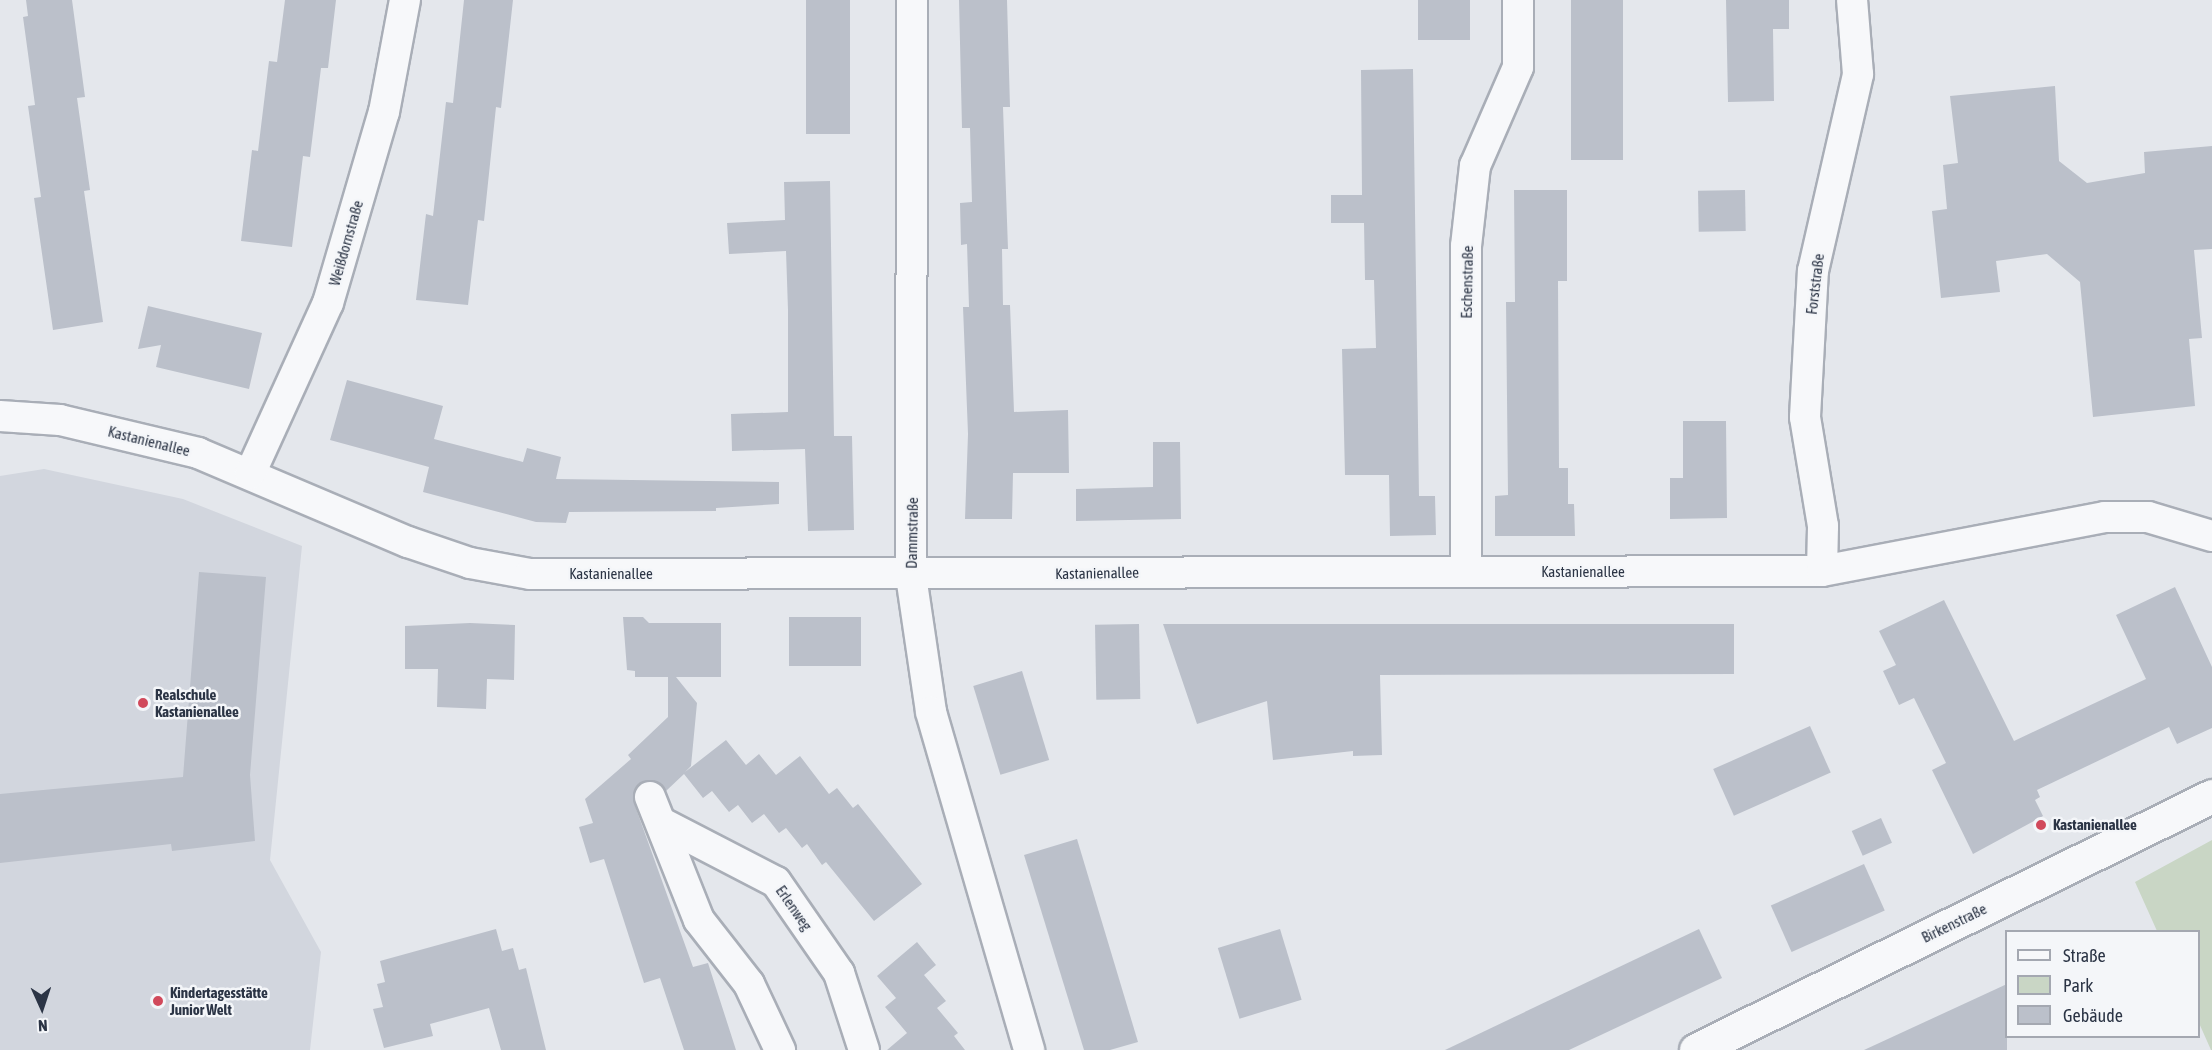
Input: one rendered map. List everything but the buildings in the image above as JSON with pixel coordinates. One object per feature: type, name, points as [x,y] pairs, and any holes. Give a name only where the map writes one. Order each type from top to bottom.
[{"type":"street","name":"Weißdornstraße","points":[[250,474],[328,303],[384,112],[405,0]]},
{"type":"street","name":"Dammstraße","points":[[912,0],[911,576],[922,665],[931,712],[1029,1050]]},
{"type":"street","name":"Eschenstraße","points":[[1466,572],[1466,246],[1475,166],[1518,67],[1518,0]]},
{"type":"street","name":"Forststraße","points":[[1822,571],[1823,526],[1804,417],[1813,272],[1858,74],[1852,0]]},
{"type":"street","name":"Kastanienallee","points":[[0,416],[60,420],[198,453],[408,542],[470,562],[530,574],[911,576],[1822,571],[2105,517],[2148,517],[2212,536]]},
{"type":"street","name":"Birkenstraße","points":[[1696,1050],[2212,796]]},
{"type":"street","name":"Erlenweg","points":[[780,1050],[749,984],[699,920],[656,810],[776,882],[839,973],[864,1050]]},
{"type":"shaded area","name":"Realschule Kastanienallee","points":[[44,469],[183,499],[302,546],[270,860],[321,952],[310,1050],[0,1050],[0,476]]},
{"type":"green space","points":[[2212,840],[2212,1050],[2200,1025],[2200,930],[2157,930],[2135,882]]},
{"type":"place","name":"Realschule Kastanienallee","points":[[143,703]]},
{"type":"place","name":"Kastanienallee","points":[[2041,825]]},
{"type":"place","name":"Kindertagesstätte Junior Welt","points":[[158,1001]]}]
